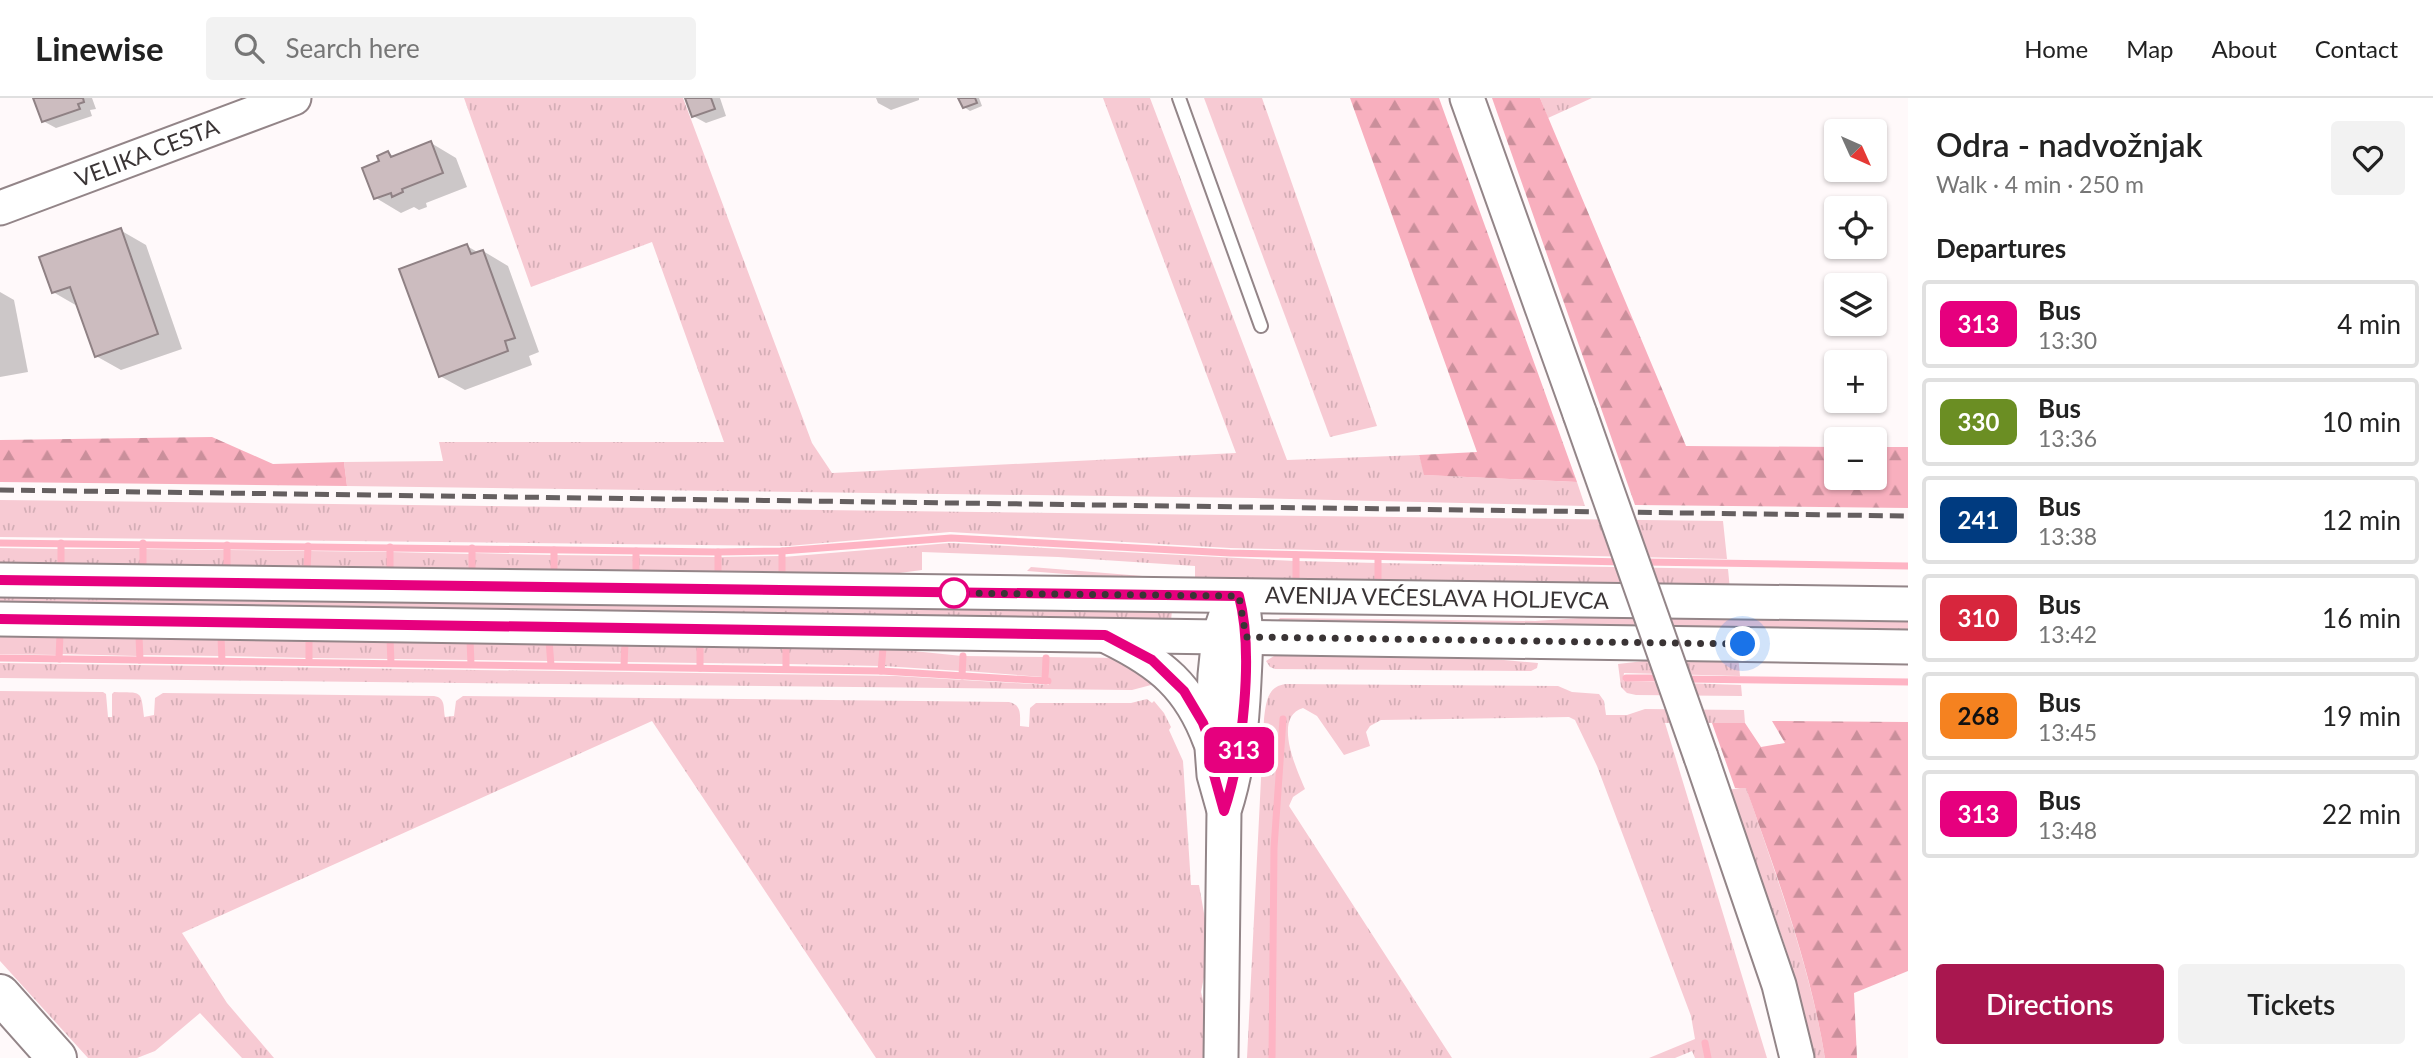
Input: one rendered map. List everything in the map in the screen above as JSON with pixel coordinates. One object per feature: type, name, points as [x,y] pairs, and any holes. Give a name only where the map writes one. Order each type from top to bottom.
[{"type":"highway","points":[[0,994],[57,1058]]},
{"type":"main road","name":"VELIKA CESTA","points":[[0,208],[294,98]]},
{"type":"main road","points":[[1467,98],[1701,757],[1779,985],[1797,1058]]},
{"type":"main road","name":"AVENIJA VEĆESLAVA HOLJEVCA","points":[[0,580],[1908,604]]},
{"type":"main road","points":[[1221,1058],[1224,811],[1239,751],[1233,637],[1239,596]]},
{"type":"main road","name":"AVENIJA VEĆESLAVA HOLJEVCA","points":[[0,619],[1908,646]]},
{"type":"main road","points":[[1105,635],[1152,660],[1178,684],[1203,723],[1212,748]]},
{"type":"main road","points":[[1224,811],[1214,775],[1212,748],[1214,675],[1233,637]]},
{"type":"lane","points":[[1179,98],[1261,326]]},
{"type":"green space","points":[[464,98],[683,98],[812,443],[832,473],[1236,453],[1103,98],[1150,98],[1287,460],[1419,455],[1425,475],[1577,482],[1585,506],[1254,498],[347,486],[344,462],[443,461],[439,442],[724,442],[652,242],[531,287]]},
{"type":"green space","points":[[1204,98],[1262,98],[1377,426],[1330,437]]},
{"type":"green space","points":[[1350,98],[1439,98],[1577,482],[1424,475],[1419,455],[1477,452]]},
{"type":"green space","points":[[1492,98],[1540,98],[1686,446],[1824,447],[1824,490],[1887,490],[1887,447],[1908,447],[1908,508],[1635,505]]},
{"type":"green space","points":[[1540,98],[1592,98],[1548,118]]},
{"type":"green space","points":[[212,437],[273,464],[344,462],[347,486],[0,482],[0,440]]},
{"type":"green space","points":[[0,500],[1723,521],[1727,559],[1230,548],[950,532],[788,546],[0,537]]},
{"type":"green space","points":[[950,543],[1295,561],[1294,582],[1195,582],[1195,566],[922,552],[922,570],[869,577],[784,576],[783,557]]},
{"type":"green space","points":[[0,548],[59,549],[59,568],[0,567]]},
{"type":"green space","points":[[61,549],[142,549],[141,569],[62,567]]},
{"type":"green space","points":[[144,549],[226,550],[225,570],[145,568]]},
{"type":"green space","points":[[228,550],[307,551],[306,571],[229,569]]},
{"type":"green space","points":[[309,551],[388,552],[388,572],[309,570]]},
{"type":"green space","points":[[390,552],[471,554],[470,573],[391,571]]},
{"type":"green space","points":[[473,553],[552,555],[552,574],[473,572]]},
{"type":"green space","points":[[555,555],[635,556],[634,575],[555,573]]},
{"type":"green space","points":[[637,556],[717,557],[716,576],[638,574]]},
{"type":"green space","points":[[781,556],[781,577],[720,575],[719,557]]},
{"type":"green space","points":[[1297,561],[1377,563],[1376,583],[1298,580]]},
{"type":"green space","points":[[1379,563],[1728,569],[1730,590],[1380,582]]},
{"type":"green space","points":[[1031,567],[1167,578],[1169,582],[1027,571]]},
{"type":"green space","points":[[0,594],[1172,609],[1171,622],[0,607]]},
{"type":"green space","points":[[1626,615],[1908,618],[1908,630],[1276,622],[1280,618],[1535,621]]},
{"type":"green space","points":[[0,633],[58,634],[57,655],[0,654]]},
{"type":"green space","points":[[62,635],[138,635],[138,656],[60,654]]},
{"type":"green space","points":[[141,636],[219,636],[220,656],[141,655]]},
{"type":"green space","points":[[222,637],[307,637],[308,658],[223,656]]},
{"type":"green space","points":[[311,638],[388,638],[389,659],[311,658]]},
{"type":"green space","points":[[392,639],[467,639],[469,660],[392,659]]},
{"type":"green space","points":[[471,640],[547,640],[549,661],[473,660]]},
{"type":"green space","points":[[551,641],[623,641],[623,662],[552,661]]},
{"type":"green space","points":[[627,642],[698,642],[699,663],[626,662]]},
{"type":"green space","points":[[701,643],[784,644],[785,664],[702,663]]},
{"type":"green space","points":[[788,644],[881,648],[880,666],[788,664]]},
{"type":"green space","points":[[884,648],[962,656],[961,671],[883,666]]},
{"type":"green space","points":[[1415,652],[1538,663],[1537,668],[1531,671],[1275,669],[1266,661],[1279,653]]},
{"type":"green space","points":[[1695,655],[1738,655],[1740,676],[1624,673],[1623,681],[1741,685],[1742,696],[1636,695],[1627,693],[1621,687],[1618,664]]},
{"type":"green space","points":[[965,656],[1044,657],[1043,677],[965,671]]},
{"type":"green space","points":[[1047,657],[1118,658],[1153,672],[1151,685],[1132,690],[0,678],[0,663],[896,676],[1049,685]]},
{"type":"green space","points":[[1286,684],[1558,686],[1572,692],[1599,694],[1604,701],[1606,715],[1627,715],[1645,709],[1744,710],[1745,723],[1665,723],[1767,1058],[1695,1058],[1692,1051],[1675,1058],[1649,1058],[1695,1039],[1691,1016],[1597,766],[1575,720],[1569,717],[1381,720],[1370,726],[1366,732],[1370,746],[1344,755],[1317,716],[1303,708],[1294,713],[1289,722],[1288,733],[1289,745],[1305,789],[1293,797],[1289,806],[1452,1058],[1247,1058],[1264,719],[1271,692]]},
{"type":"green space","points":[[0,691],[103,692],[106,694],[108,717],[112,717],[114,692],[138,694],[141,697],[144,717],[154,715],[155,698],[163,693],[434,696],[442,701],[445,717],[454,716],[456,701],[463,696],[1009,702],[1018,708],[1020,726],[1029,727],[1030,708],[1036,703],[1131,703],[1147,699],[1152,703],[1154,701],[1171,727],[1169,730],[1183,761],[1191,885],[1199,885],[1210,947],[1201,992],[1205,1008],[1206,1058],[876,1058],[652,721],[182,933],[227,1003],[274,1058],[242,1058],[200,1013],[155,1051],[137,1058],[88,1058],[0,961]]},
{"type":"green space","points":[[1772,721],[1908,722],[1908,971],[1854,993],[1857,1058],[1825,1058],[1811,989],[1781,888],[1746,788],[1735,788],[1712,723],[1745,723],[1761,747],[1785,743]]},
{"type":"green space","points":[[1746,787],[1811,989],[1825,1058],[1813,1058],[1807,1024],[1788,956],[1728,790]]},
{"type":"building","points":[[33,98],[83,98],[84,102],[78,104],[80,109],[42,122]]},
{"type":"building","points":[[685,98],[711,98],[715,109],[692,117]]},
{"type":"building","points":[[958,98],[975,98],[977,103],[963,108]]},
{"type":"building","points":[[431,141],[443,173],[402,189],[403,192],[392,197],[391,193],[374,199],[362,168],[379,161],[377,156],[388,151],[391,157]]},
{"type":"building","points":[[121,228],[158,334],[95,357],[70,287],[52,293],[39,257]]},
{"type":"building","points":[[467,244],[471,254],[483,250],[515,338],[505,341],[508,351],[439,377],[399,269]]},
{"type":"waterway","points":[[0,543],[718,552],[782,551],[951,538],[1230,553],[1624,562]]},
{"type":"waterway","points":[[61,543],[61,568]]},
{"type":"waterway","points":[[143,543],[143,568]]},
{"type":"waterway","points":[[227,545],[227,570]]},
{"type":"waterway","points":[[307,571],[308,546]]},
{"type":"waterway","points":[[390,547],[390,572]]},
{"type":"waterway","points":[[472,548],[472,573]]},
{"type":"waterway","points":[[554,550],[554,574]]},
{"type":"waterway","points":[[636,551],[636,574]]},
{"type":"waterway","points":[[782,551],[782,577]]},
{"type":"waterway","points":[[718,552],[718,576]]},
{"type":"waterway","points":[[1296,555],[1296,581]]},
{"type":"waterway","points":[[1378,557],[1378,582]]},
{"type":"waterway","points":[[1643,562],[1908,566]]},
{"type":"waterway","points":[[59,659],[60,634]]},
{"type":"waterway","points":[[139,636],[140,660]]},
{"type":"waterway","points":[[221,637],[222,661]]},
{"type":"waterway","points":[[309,637],[309,662]]},
{"type":"waterway","points":[[390,639],[391,663]]},
{"type":"waterway","points":[[470,640],[471,664]]},
{"type":"waterway","points":[[549,641],[551,665]]},
{"type":"waterway","points":[[624,666],[625,642]]},
{"type":"waterway","points":[[700,643],[700,668]]},
{"type":"waterway","points":[[786,644],[786,669]]},
{"type":"waterway","points":[[881,671],[883,648]]},
{"type":"waterway","points":[[962,676],[963,656]]},
{"type":"waterway","points":[[0,658],[881,671],[1048,681]]},
{"type":"waterway","points":[[1045,681],[1046,658]]},
{"type":"waterway","points":[[1626,678],[1662,678]]},
{"type":"waterway","points":[[1685,679],[1908,682]]},
{"type":"waterway","points":[[1272,1058],[1274,848],[1283,719]]},
{"type":"waterway","points":[[1705,1043],[1708,1058]]},
{"type":"railway","points":[[0,490],[1908,516]]},
{"type":"bus line","name":"313","points":[[0,580],[1239,596],[1246,637],[1239,751],[1224,811],[1214,775],[1212,748],[1203,723],[1184,691],[1152,660],[1105,635],[0,619]]},
{"type":"route","points":[[954,593],[1239,596],[1246,637],[1743,644]]}]
